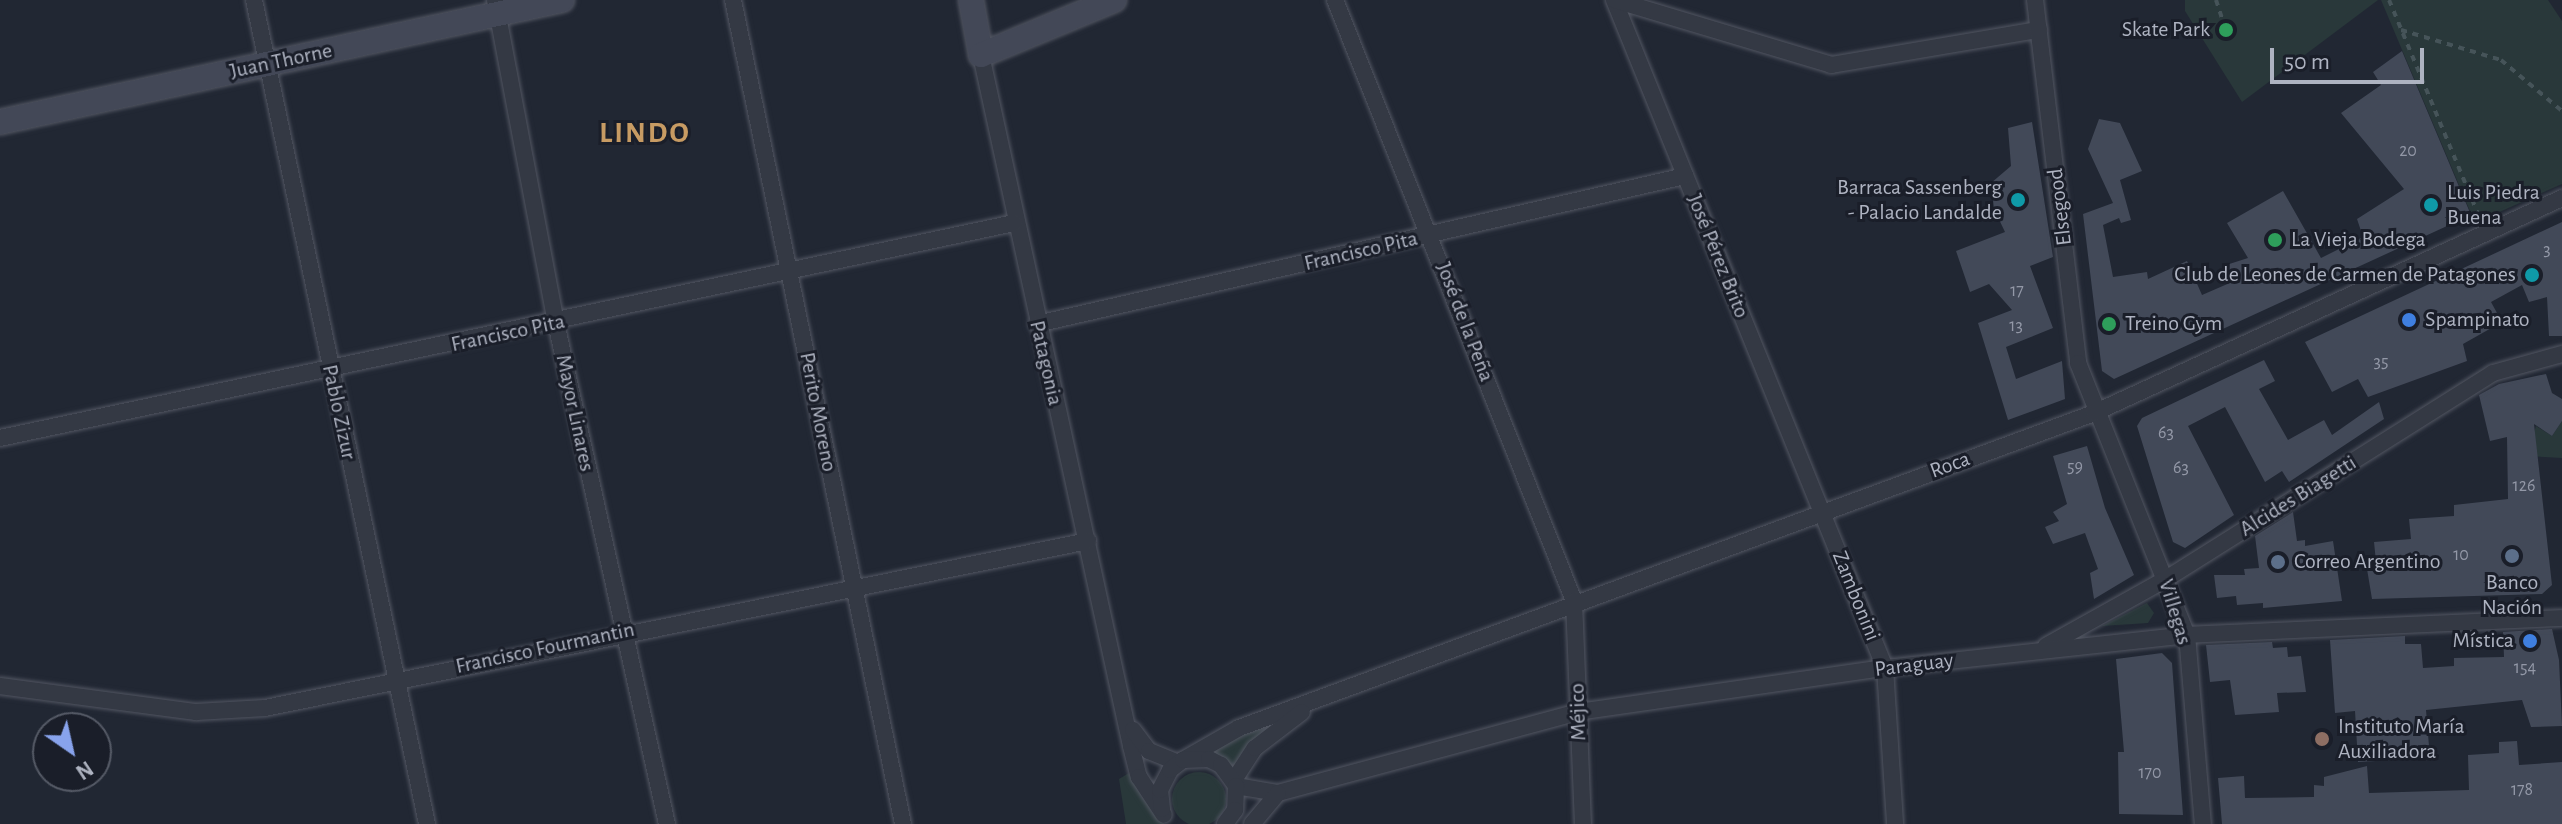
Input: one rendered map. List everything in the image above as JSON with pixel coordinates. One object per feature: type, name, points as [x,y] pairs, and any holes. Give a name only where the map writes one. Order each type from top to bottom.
[{"type":"street","name":"Pablo Zizur","points":[[254,0],[270,64],[330,370],[427,824]]},
{"type":"street","name":"Juan Thorne","points":[[0,122],[270,64],[497,7],[562,0]]},
{"type":"street","name":"Perito Moreno","points":[[733,0],[903,824]]},
{"type":"street","name":"Patagonia","points":[[971,0],[1014,223],[1130,725],[1139,777],[1167,820]]},
{"type":"street","points":[[981,55],[1114,0]]},
{"type":"street","name":"José de la Peña","points":[[1335,0],[1574,601]]},
{"type":"street","points":[[1614,0],[1831,65],[2039,30]]},
{"type":"street","name":"José Pérez Brito","points":[[1614,0],[1822,512]]},
{"type":"street","name":"Elsegood","points":[[2035,0],[2078,363],[2094,413]]},
{"type":"street","name":"Mayor Linares","points":[[497,7],[556,323],[667,824]]},
{"type":"street","name":"Francisco Pita","points":[[1037,324],[1685,176]]},
{"type":"street","name":"Roca","points":[[1181,762],[1239,728],[1574,601],[2094,413],[2562,198]]},
{"type":"street","name":"Francisco Pita","points":[[0,438],[556,323],[1014,223]]},
{"type":"street","name":"Alcides Biagetti","points":[[2038,650],[2166,579],[2493,373],[2562,354]]},
{"type":"street","name":"Villegas","points":[[2094,413],[2187,635],[2203,824]]},
{"type":"street","name":"Zambonini","points":[[1822,512],[1885,668],[1895,824]]},
{"type":"street","name":"Francisco Fourmantin","points":[[0,686],[196,712],[265,708],[623,632],[1088,541]]},
{"type":"street","name":"Méjico","points":[[1574,601],[1583,824]]},
{"type":"street","name":"Paraguay","points":[[1235,783],[1278,793],[1578,712],[1885,668],[2187,635],[2562,618]]},
{"type":"street","points":[[1225,824],[1235,810],[1235,783],[1255,748],[1323,697]]},
{"type":"street","name":"Patagonia","points":[[1130,725],[1149,751],[1181,762],[1209,759],[1235,783]]},
{"type":"street","points":[[1167,820],[1160,790],[1181,762]]},
{"type":"street","points":[[1252,824],[1278,793]]},
{"type":"path","points":[[2216,0],[2226,30]]},
{"type":"path","points":[[2389,0],[2486,233]]},
{"type":"path","points":[[2401,30],[2501,60],[2562,111]]},
{"type":"shaded area","points":[[2185,0],[2378,0],[2242,102],[2185,11]]},
{"type":"shaded area","points":[[2381,0],[2548,0],[2562,21],[2562,184],[2475,223]]},
{"type":"shaded area","points":[[2562,421],[2562,458],[2527,456],[2536,426],[2552,436]]},
{"type":"shaded area","points":[[2147,603],[2154,613],[2148,623],[2102,626]]},
{"type":"shaded area","points":[[1280,719],[1234,770],[1202,753]]},
{"type":"shaded area","points":[[1199,772],[1218,780],[1226,799],[1218,818],[1199,826],[1180,818],[1172,799],[1180,780]]},
{"type":"shaded area","points":[[1129,773],[1164,824],[1126,824],[1119,779]]},
{"type":"building","points":[[2402,51],[2471,215],[2114,379],[2102,371],[2083,214],[2113,203],[2088,149],[2099,119],[2120,123],[2142,171],[2120,180],[2131,220],[2121,223],[2119,218],[2103,225],[2113,277],[2147,272],[2148,279],[2187,261],[2202,295],[2232,282],[2223,266],[2248,258],[2227,223],[2283,191],[2321,258],[2363,237],[2357,219],[2404,189],[2341,113],[2381,85],[2373,72]]},
{"type":"building","points":[[2032,122],[2053,257],[2030,266],[2053,328],[2006,347],[2016,379],[2062,361],[2065,399],[2008,420],[1978,323],[2012,310],[1989,284],[1970,292],[1956,251],[2005,232],[1994,209],[1991,183],[2011,166],[2008,128]]},
{"type":"building","points":[[2562,222],[2562,336],[2549,336],[2547,297],[2529,302],[2522,285],[2491,302],[2502,322],[2463,344],[2467,361],[2368,397],[2358,379],[2332,392],[2305,342]]},
{"type":"building","points":[[2264,360],[2275,381],[2259,389],[2288,440],[2324,420],[2332,435],[2379,402],[2384,419],[2289,482],[2282,471],[2265,482],[2225,407],[2188,426],[2234,515],[2185,548],[2173,542],[2137,426],[2142,418]]},
{"type":"building","points":[[2546,374],[2552,393],[2562,399],[2562,421],[2552,436],[2534,424],[2552,585],[2542,594],[2372,599],[2366,563],[2376,562],[2374,542],[2411,539],[2409,519],[2454,516],[2454,505],[2508,499],[2507,437],[2490,441],[2479,395],[2499,384]]},
{"type":"building","points":[[2087,446],[2105,508],[2134,575],[2094,599],[2090,573],[2098,569],[2085,533],[2053,544],[2045,527],[2059,521],[2053,512],[2067,504],[2053,456]]},
{"type":"building","points":[[2293,512],[2297,541],[2305,540],[2305,546],[2333,541],[2342,601],[2263,608],[2263,603],[2237,605],[2236,596],[2217,598],[2214,575],[2245,575],[2244,569],[2259,568],[2255,536]]},
{"type":"building","points":[[2552,629],[2559,660],[2562,726],[2531,727],[2522,700],[2426,710],[2430,758],[2358,762],[2355,711],[2335,713],[2330,640],[2405,636],[2405,644],[2421,644],[2423,668],[2454,666],[2454,658],[2504,657],[2503,632]]},
{"type":"building","points":[[2272,642],[2273,648],[2287,647],[2288,657],[2301,656],[2306,692],[2277,693],[2279,712],[2235,715],[2230,680],[2210,682],[2206,645]]},
{"type":"building","points":[[2162,653],[2172,663],[2183,815],[2119,814],[2118,752],[2124,752],[2116,659]]},
{"type":"building","points":[[2517,741],[2519,765],[2562,762],[2562,824],[2222,824],[2218,778],[2244,776],[2245,798],[2314,797],[2314,785],[2324,786],[2324,777],[2367,766],[2369,793],[2469,790],[2468,755],[2499,753],[2499,742]]},
{"type":"place","name":"Skate Park","points":[[2226,30]]},
{"type":"place","name":"Barraca Sassenberg - Palacio Landalde","points":[[2018,200]]},
{"type":"place","name":"Luis Piedra Buena","points":[[2431,205]]},
{"type":"place","name":"La Vieja Bodega","points":[[2275,240]]},
{"type":"place","name":"Club de Leones de Carmen de Patagones","points":[[2532,275]]},
{"type":"place","name":"Spampinato","points":[[2409,320]]},
{"type":"place","name":"Treino Gym","points":[[2109,324]]},
{"type":"place","name":"Banco Nación","points":[[2512,556]]},
{"type":"place","name":"Correo Argentino","points":[[2278,562]]},
{"type":"place","name":"Mística","points":[[2530,641]]},
{"type":"place","name":"Instituto María Auxiliadora","points":[[2322,739]]},
{"type":"district","name":"LINDO","points":[[645,133]]}]
